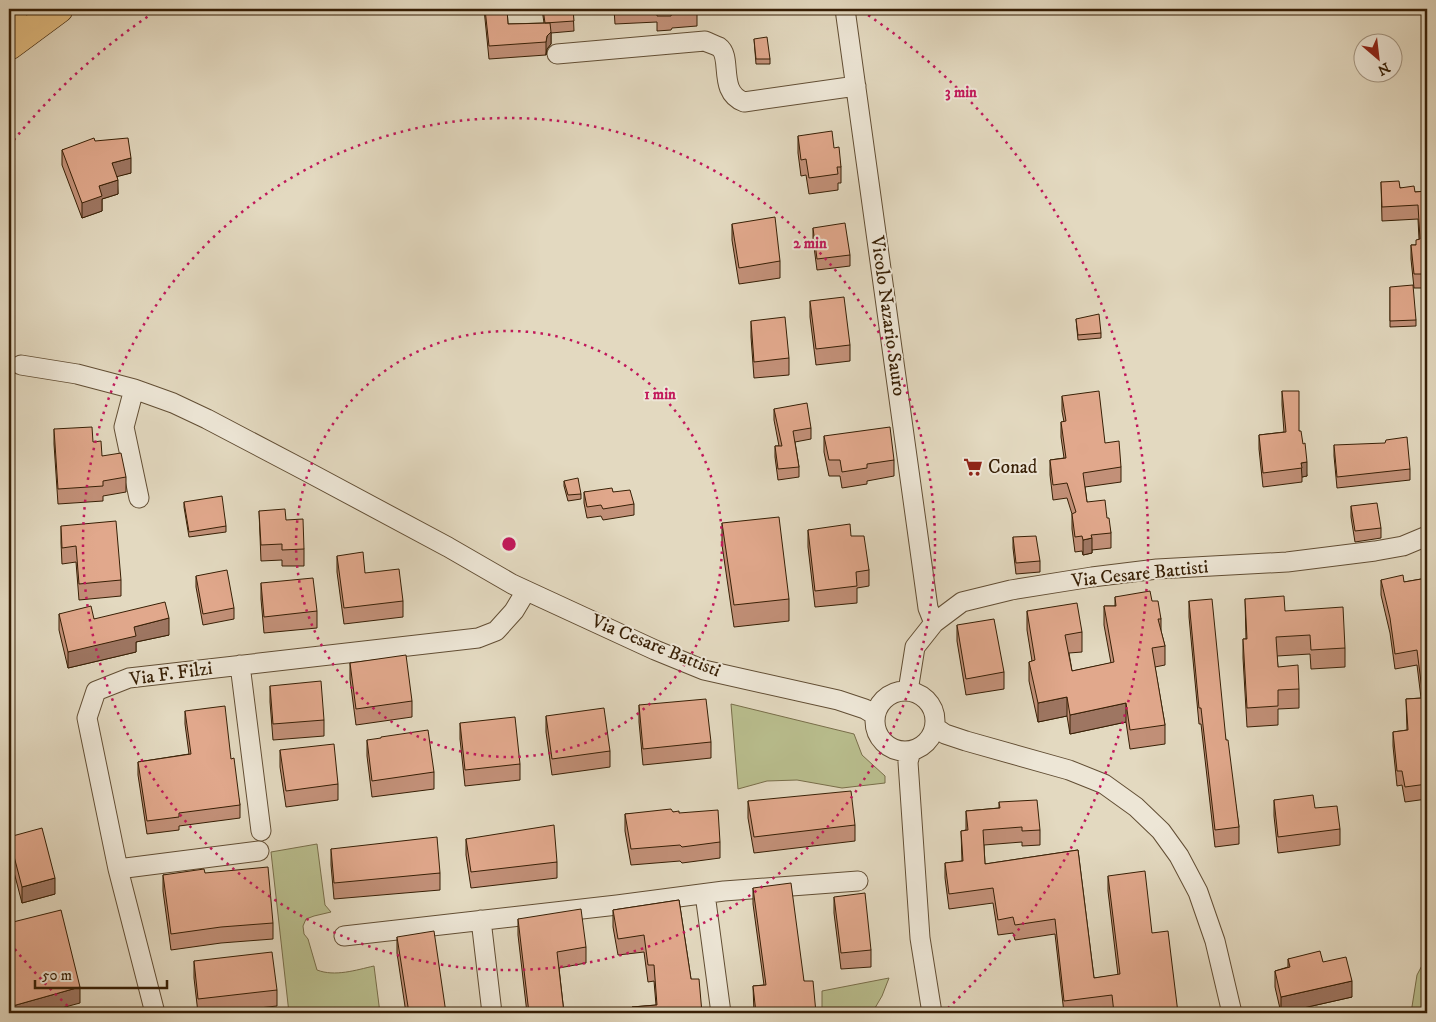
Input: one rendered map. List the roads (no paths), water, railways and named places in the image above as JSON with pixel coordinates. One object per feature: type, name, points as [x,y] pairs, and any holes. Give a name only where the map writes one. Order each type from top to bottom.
[{"type":"highway","points":[[9,12],[14,9]]},
{"type":"highway","points":[[9,46],[59,9]]},
{"type":"street","name":"Vicolo Nazario Sauro","points":[[845,9],[928,608],[934,623]]},
{"type":"street","points":[[557,54],[705,41],[720,48],[724,54],[728,84],[732,94],[738,100],[744,102],[856,86]]},
{"type":"street","name":"Via Cesare Battisti","points":[[20,365],[77,374],[134,389],[174,403],[448,547],[526,591],[655,650],[704,670],[838,700],[865,709],[876,715]]},
{"type":"street","points":[[134,389],[124,427],[139,498]]},
{"type":"street","name":"Via Cesare Battisti","points":[[908,691],[915,647],[934,623],[962,602],[1011,590],[1157,569],[1287,562],[1375,551],[1403,546],[1427,536]]},
{"type":"street","name":"Via F. Filzi","points":[[155,1013],[118,869],[87,718],[96,691],[129,678],[478,638],[496,631],[514,611],[526,591]]},
{"type":"street","points":[[240,665],[261,832]]},
{"type":"street","points":[[908,691],[926,699],[935,717],[935,727],[932,736],[919,748],[911,751],[901,751],[884,743],[875,725],[876,715],[878,707],[884,700],[899,692],[908,691]]},
{"type":"street","points":[[935,727],[945,734],[1069,770],[1104,784],[1136,807],[1161,831],[1179,856],[1198,892],[1215,941],[1232,1013]]},
{"type":"street","points":[[911,751],[908,762],[917,907],[932,1013]]},
{"type":"street","points":[[118,869],[259,851]]},
{"type":"street","points":[[344,936],[724,891],[858,881]]},
{"type":"street","points":[[705,894],[721,1013]]},
{"type":"street","points":[[481,920],[492,1013]]},
{"type":"place","name":"Conad","points":[[973,467]]}]
